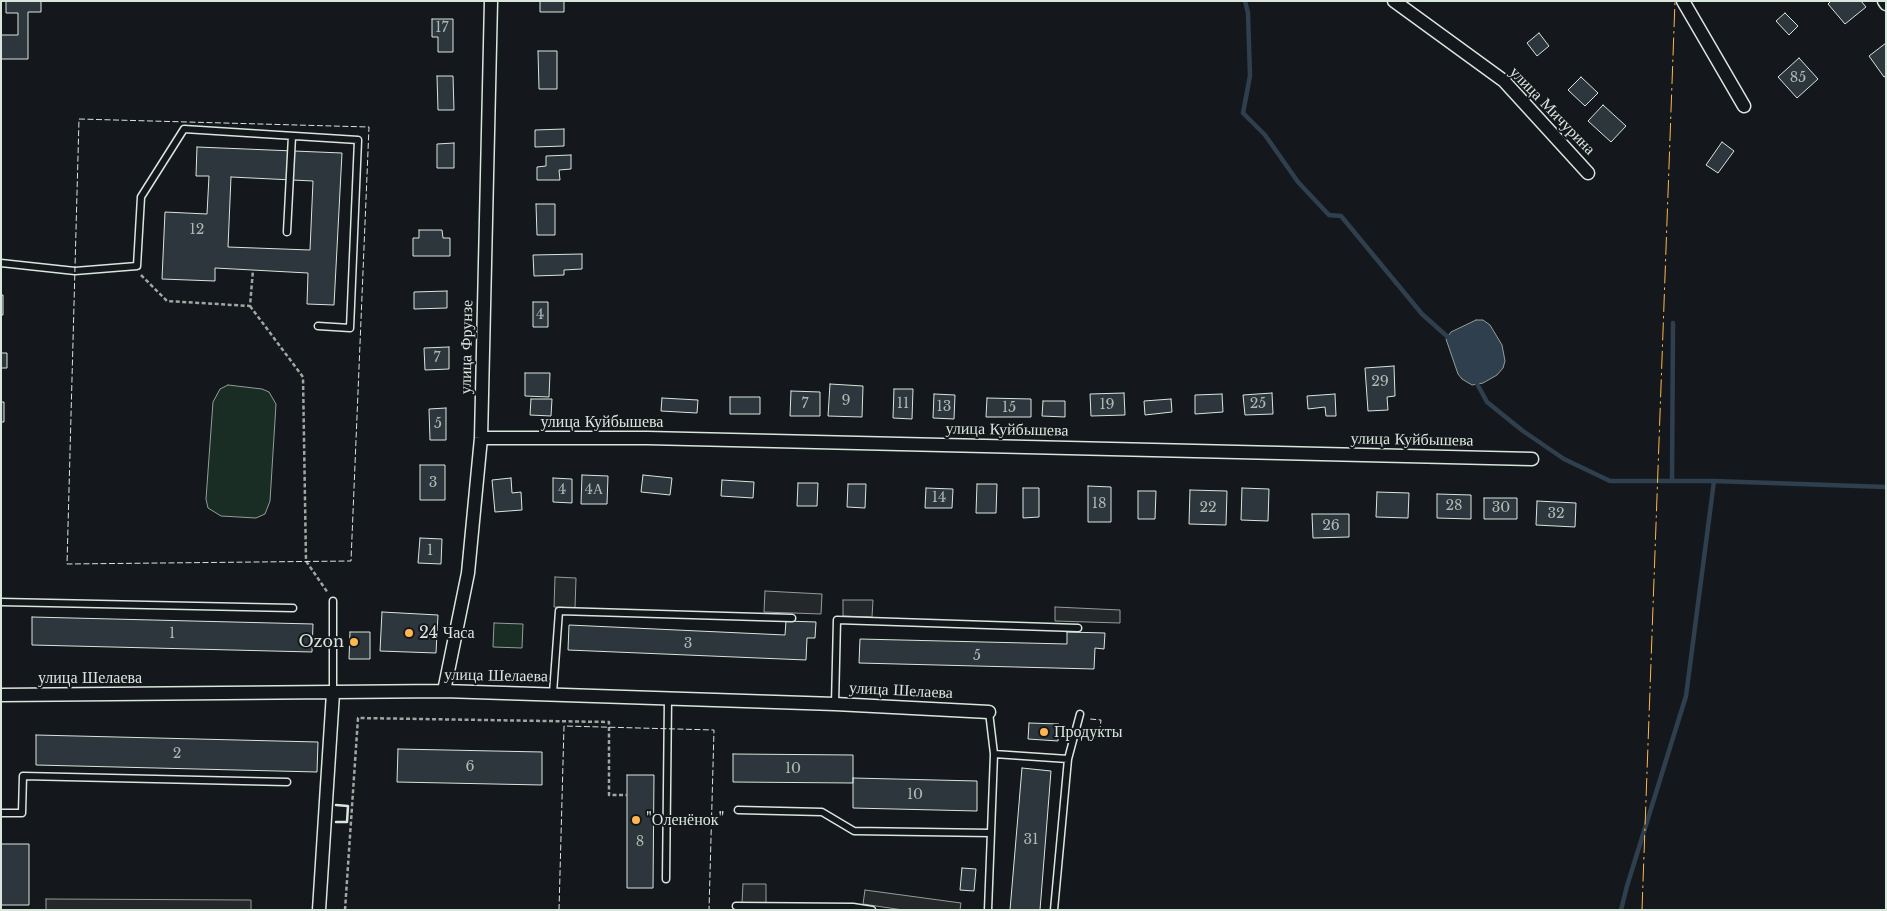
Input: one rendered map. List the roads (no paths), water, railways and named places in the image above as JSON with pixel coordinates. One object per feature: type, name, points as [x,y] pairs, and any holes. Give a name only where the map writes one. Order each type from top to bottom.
[{"type":"street","name":"улица Фрунзе","points":[[444,691],[468,573],[482,438],[491,1]]},
{"type":"street","name":"улица Мичурина","points":[[1394,1],[1504,81],[1588,173]]},
{"type":"street","points":[[1683,1],[1744,106]]},
{"type":"street","name":"улица Куйбышева","points":[[482,438],[647,438],[1532,459]]},
{"type":"street","name":"улица Шелаева","points":[[1,695],[444,691],[553,693],[989,712]]},
{"type":"street","points":[[319,910],[333,693]]},
{"type":"lane","points":[[1,263],[75,271],[138,266],[142,197],[184,129],[358,140],[350,328],[318,326]]},
{"type":"lane","points":[[287,232],[292,136]]},
{"type":"lane","points":[[333,601],[333,693]]},
{"type":"lane","points":[[1,602],[293,608]]},
{"type":"lane","points":[[553,693],[559,611],[792,618]]},
{"type":"lane","points":[[835,704],[837,620],[1078,628]]},
{"type":"lane","points":[[666,878],[668,699]]},
{"type":"lane","points":[[988,910],[994,754],[989,712]]},
{"type":"lane","points":[[1054,910],[1068,759],[1080,714]]},
{"type":"lane","points":[[994,754],[1068,759]]},
{"type":"lane","points":[[1,813],[22,813],[23,776],[287,782]]},
{"type":"lane","points":[[738,810],[822,812],[854,831],[991,832]]},
{"type":"lane","points":[[736,906],[852,907],[872,910]]},
{"type":"water","points":[[1476,320],[1483,320],[1490,325],[1502,345],[1505,361],[1503,368],[1497,375],[1483,383],[1472,385],[1458,374],[1446,339],[1451,332]]},
{"type":"waterway","points":[[1245,1],[1248,13],[1250,76],[1243,113],[1265,135],[1298,182],[1329,215],[1341,216],[1422,314],[1450,339]]},
{"type":"waterway","points":[[1672,481],[1673,323]]},
{"type":"waterway","points":[[1475,380],[1487,402],[1523,431],[1564,459],[1610,481],[1714,481],[1686,696],[1621,910]]},
{"type":"waterway","points":[[1714,481],[1886,487]]},
{"type":"place","name":"24 Часа","points":[[409,633]]},
{"type":"place","name":"Ozon","points":[[354,642]]},
{"type":"place","name":"Продукты","points":[[1044,732]]},
{"type":"place","name":"\"Оленёнок\"","points":[[636,820]]}]
